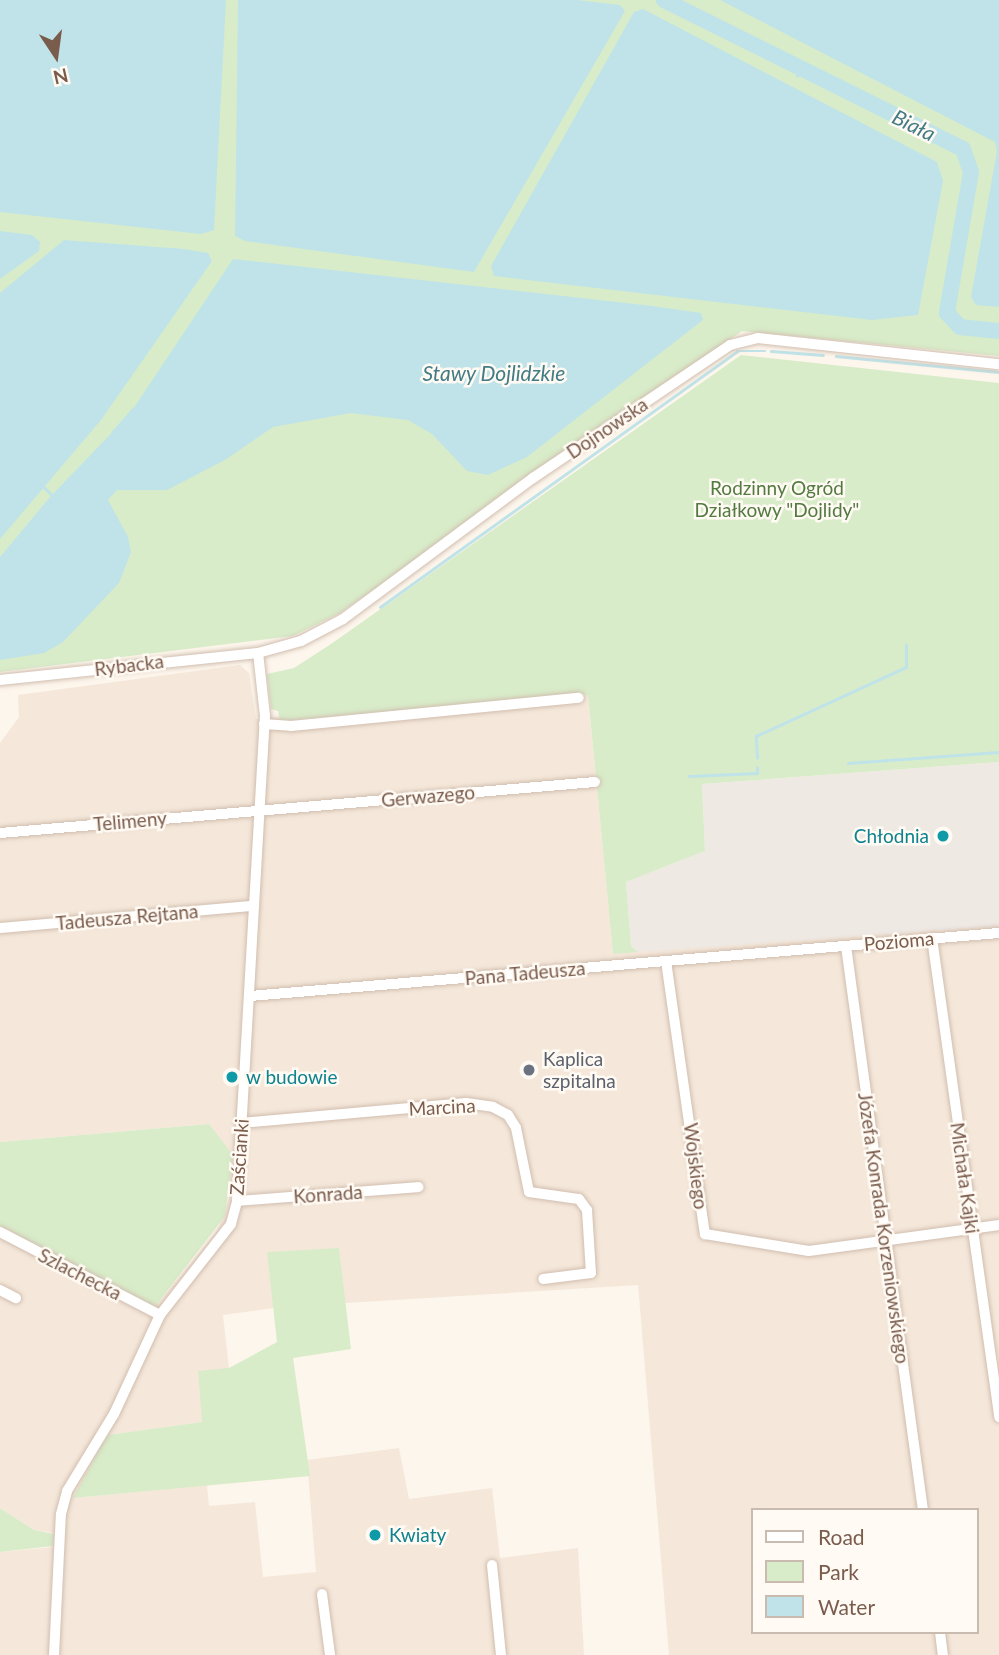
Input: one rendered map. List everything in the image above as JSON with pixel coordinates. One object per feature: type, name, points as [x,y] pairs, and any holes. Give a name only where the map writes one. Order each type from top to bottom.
[{"type":"street","name":"Dojnowska","points":[[258,653],[301,641],[343,619],[533,478],[741,341],[758,338],[999,364]]},
{"type":"street","name":"Rybacka","points":[[0,680],[258,653]]},
{"type":"street","name":"Zaścianki","points":[[54,1655],[61,1514],[67,1490],[114,1414],[160,1315],[231,1224],[237,1201],[264,724],[258,653]]},
{"type":"street","points":[[264,724],[291,726],[579,698]]},
{"type":"street","name":"Gerwazego","points":[[260,810],[596,782]]},
{"type":"street","name":"Telimeny","points":[[0,833],[260,810]]},
{"type":"street","name":"Tadeusza Rejtana","points":[[0,928],[254,906]]},
{"type":"street","name":"Pozioma","points":[[800,951],[999,933]]},
{"type":"street","name":"Michała Kajki","points":[[932,938],[999,1417]]},
{"type":"street","name":"Józefa Konrada Korzeniowskiego","points":[[846,946],[923,1508]]},
{"type":"street","name":"Pana Tadeusza","points":[[250,996],[800,951]]},
{"type":"street","name":"Wojskiego","points":[[666,961],[705,1234],[792,1250],[885,1240]]},
{"type":"street","name":"Marcina","points":[[241,1123],[466,1103],[493,1107],[508,1115],[516,1128],[529,1192],[579,1199],[587,1210],[591,1273],[543,1279]]},
{"type":"street","name":"Konrada","points":[[237,1201],[418,1188]]},
{"type":"street","points":[[885,1240],[999,1225]]},
{"type":"street","name":"Szlachecka","points":[[0,1232],[160,1315]]},
{"type":"street","points":[[0,1290],[16,1298]]},
{"type":"street","points":[[492,1565],[501,1655]]},
{"type":"street","points":[[322,1594],[330,1655]]},
{"type":"street","points":[[940,1634],[943,1655]]},
{"type":"shaded area","points":[[240,665],[249,673],[256,719],[588,695],[613,953],[999,920],[999,1655],[669,1655],[638,1285],[281,1307],[223,1315],[229,1368],[203,1422],[107,1435],[74,1498],[207,1485],[209,1506],[255,1502],[263,1577],[316,1572],[307,1460],[399,1448],[409,1499],[492,1488],[500,1558],[578,1548],[584,1655],[0,1655],[0,1552],[53,1547],[54,1533],[34,1530],[0,1508],[0,1227],[154,1308],[217,1231],[231,1192],[209,1124],[0,1142],[0,743],[19,717],[18,695]]},
{"type":"shaded area","points":[[999,762],[999,926],[638,952],[631,946],[626,882],[705,851],[702,784]]},
{"type":"green space","points":[[0,0],[999,0],[999,356],[742,331],[340,613],[293,636],[0,672]]},
{"type":"green space","name":"Rodzinny Ogród Działkowy \"Dojlidy\"","points":[[741,355],[999,383],[999,762],[702,784],[705,851],[626,882],[631,946],[638,952],[613,954],[588,695],[280,721],[278,711],[271,709],[267,674],[294,668],[331,644]]},
{"type":"green space","points":[[209,1124],[233,1155],[225,1216],[154,1308],[0,1226],[0,1142]]},
{"type":"green space","points":[[339,1248],[351,1349],[293,1358],[310,1476],[73,1498],[107,1435],[202,1422],[198,1371],[229,1368],[277,1342],[267,1252]]},
{"type":"green space","points":[[0,1508],[34,1530],[54,1534],[53,1546],[0,1552]]},
{"type":"water","points":[[0,0],[226,0],[214,230],[201,234],[0,212]]},
{"type":"water","points":[[238,0],[577,0],[620,5],[625,11],[474,272],[245,241],[235,236]]},
{"type":"water","points":[[720,0],[999,0],[999,307],[976,305],[971,297],[997,151],[995,142]]},
{"type":"water","points":[[643,9],[937,162],[943,181],[918,315],[872,320],[494,276],[491,266],[634,12]]},
{"type":"water","points":[[0,231],[32,235],[40,242],[39,251],[0,279]]},
{"type":"water","points":[[64,240],[184,249],[208,253],[212,261],[101,420],[0,539],[0,293]]},
{"type":"water","name":"Stawy Dojlidzkie","points":[[233,259],[652,306],[701,313],[703,320],[527,457],[488,475],[467,471],[432,434],[408,420],[351,413],[273,427],[225,460],[167,490],[117,490],[108,500],[128,537],[131,552],[119,583],[63,642],[44,653],[0,660],[0,557],[50,497],[129,415]]},
{"type":"waterway","name":"Biała","points":[[664,0],[963,149],[971,172],[947,313],[960,327],[999,331]]},
{"type":"waterway","points":[[797,76],[801,68]]},
{"type":"waterway","points":[[380,607],[737,351],[765,351]]},
{"type":"waterway","points":[[771,351],[823,355]]},
{"type":"waterway","points":[[836,356],[999,372]]},
{"type":"waterway","points":[[112,433],[133,409]]},
{"type":"waterway","points":[[43,486],[52,495]]},
{"type":"waterway","points":[[757,758],[756,736],[906,667],[906,645]]},
{"type":"waterway","points":[[848,763],[999,752]]},
{"type":"waterway","points":[[689,776],[757,773],[757,768]]},
{"type":"place","name":"Chłodnia","points":[[943,836]]},
{"type":"place","name":"Kaplica szpitalna","points":[[529,1070]]},
{"type":"place","name":"w budowie","points":[[232,1077]]},
{"type":"place","name":"Kwiaty","points":[[375,1535]]}]
